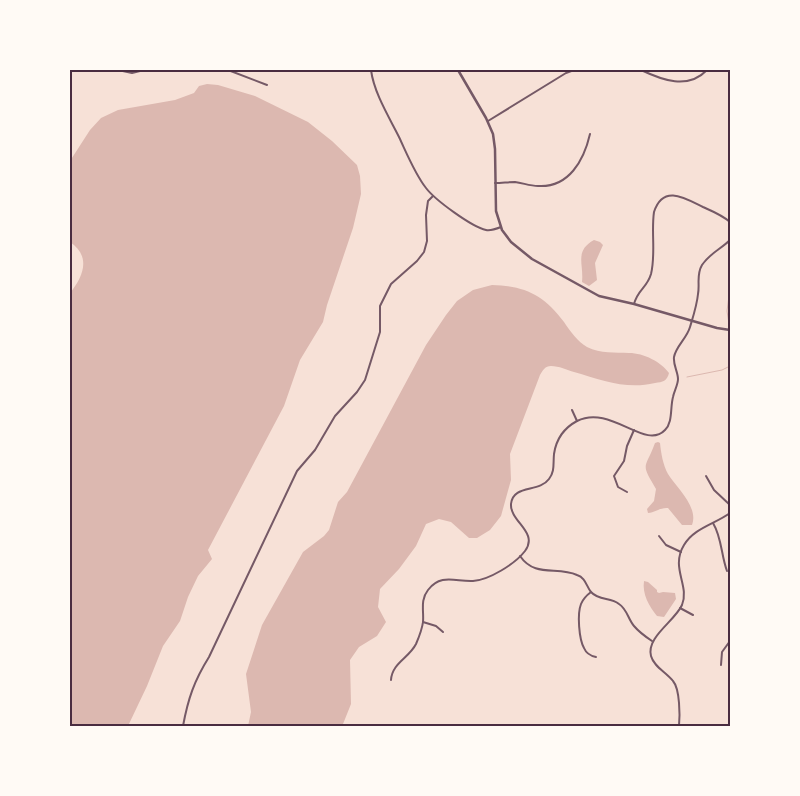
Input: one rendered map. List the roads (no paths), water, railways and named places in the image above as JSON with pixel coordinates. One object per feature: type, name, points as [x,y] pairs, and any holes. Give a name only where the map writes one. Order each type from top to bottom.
[{"type":"street","points":[[118,70],[132,73],[144,70]]},
{"type":"street","points":[[228,70],[267,85]]},
{"type":"street","points":[[371,70],[374,83],[391,121],[413,167],[425,187],[433,196],[463,218],[484,230],[501,226]]},
{"type":"street","points":[[458,70],[488,121],[495,142],[496,211],[501,226],[511,242],[532,259],[599,296],[730,330]]},
{"type":"street","points":[[488,121],[566,73],[574,70]]},
{"type":"street","points":[[641,70],[662,80],[675,82],[692,79],[707,70]]},
{"type":"street","points":[[495,183],[515,182],[536,186],[559,183],[576,168],[588,145],[590,134]]},
{"type":"street","points":[[634,304],[638,292],[647,284],[651,274],[654,212],[655,206],[663,198],[673,195],[684,197],[724,217],[730,222]]},
{"type":"street","points":[[183,726],[188,701],[197,676],[209,657],[297,471],[314,450],[335,416],[357,392],[365,380],[380,332],[380,306],[391,284],[418,261],[424,252],[427,241],[426,215],[428,201],[433,196]]},
{"type":"street","points":[[391,680],[391,675],[396,666],[406,658],[415,646],[423,622],[424,597],[434,584],[444,579],[471,581],[486,578],[520,556],[528,546],[528,536],[512,512],[512,499],[522,490],[537,488],[546,483],[554,468],[554,456],[558,441],[566,429],[577,421],[600,417],[615,421],[647,436],[662,433],[668,426],[678,380],[675,355],[688,334],[692,321],[699,292],[698,280],[700,270],[711,253],[730,240]]},
{"type":"street","points":[[572,410],[577,421]]},
{"type":"street","points":[[627,492],[618,487],[614,476],[624,461],[627,446],[634,430]]},
{"type":"street","points":[[706,476],[714,490],[730,505]]},
{"type":"street","points":[[679,726],[678,691],[675,683],[651,658],[650,648],[680,608],[684,593],[678,567],[683,546],[692,535],[730,513]]},
{"type":"street","points":[[713,523],[719,535],[722,557],[727,571]]},
{"type":"street","points":[[660,536],[670,548],[681,552]]},
{"type":"street","points":[[520,556],[532,568],[579,575],[596,596],[612,600],[621,605],[634,627],[653,642]]},
{"type":"street","points":[[591,592],[582,601],[578,618],[582,646],[588,653],[596,657]]},
{"type":"street","points":[[680,608],[693,615]]},
{"type":"street","points":[[423,622],[432,624],[443,632]]},
{"type":"street","points":[[721,665],[722,652],[730,642]]},
{"type":"waterway","points":[[729,324],[727,311],[730,288]]},
{"type":"waterway","points":[[687,377],[722,370],[730,366]]}]
